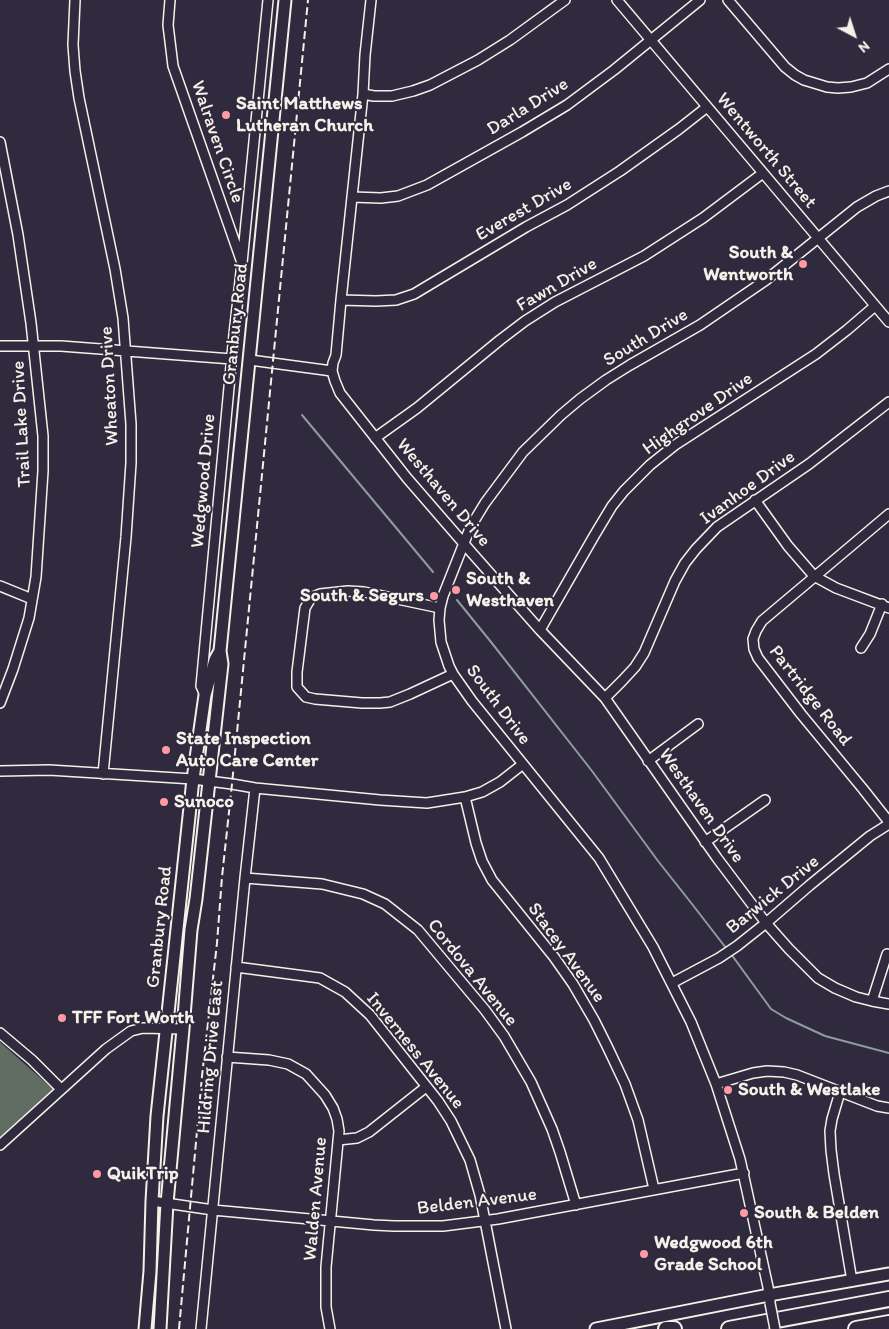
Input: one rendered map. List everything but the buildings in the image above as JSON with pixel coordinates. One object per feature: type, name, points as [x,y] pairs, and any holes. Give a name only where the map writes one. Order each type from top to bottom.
[{"type":"highway","points":[[729,1329],[889,1299]]},
{"type":"highway","points":[[856,1329],[889,1323]]},
{"type":"highway","points":[[666,1329],[674,1329]]},
{"type":"main road","name":"Granbury Road","points":[[145,1329],[150,1271],[157,1116],[166,1028],[193,779],[205,695],[220,650],[285,0]]},
{"type":"main road","name":"Granbury Road","points":[[160,1329],[167,1203],[191,930],[210,781],[222,664],[220,650]]},
{"type":"main road","points":[[205,695],[212,708],[209,734],[212,750]]},
{"type":"main road","points":[[596,1329],[770,1299],[889,1274]]},
{"type":"street","name":"Wheaton Drive","points":[[76,0],[73,45],[75,71],[79,98],[116,269],[123,318],[131,424],[131,463],[126,547],[103,774]]},
{"type":"street","name":"Walraven Circle","points":[[170,0],[168,25],[173,66],[242,263]]},
{"type":"street","name":"Wedgwood Drive","points":[[205,695],[201,686],[268,0]]},
{"type":"street","points":[[276,0],[285,0]]},
{"type":"street","points":[[250,360],[332,371],[336,355],[371,0]]},
{"type":"street","points":[[363,94],[392,96],[430,85],[478,60],[510,40],[565,0]]},
{"type":"street","name":"Wentworth Street","points":[[618,0],[889,322]]},
{"type":"street","name":"Darla Drive","points":[[352,197],[381,198],[398,196],[427,185],[522,132],[567,104],[614,70],[700,0]]},
{"type":"street","points":[[728,0],[785,67],[794,75],[804,80],[832,88],[851,87],[867,83],[889,69]]},
{"type":"street","name":"Everest Drive","points":[[341,300],[396,300],[414,294],[567,205],[620,171],[707,107]]},
{"type":"street","name":"Trail Lake Drive","points":[[0,142],[18,234],[34,346],[43,436],[43,471],[36,577],[29,618],[16,660],[1,696]]},
{"type":"street","name":"Fawn Drive","points":[[375,438],[424,403],[525,320],[555,302],[644,256],[703,218],[763,173]]},
{"type":"street","name":"South Drive","points":[[775,1329],[744,1173],[716,1084],[691,1022],[649,940],[599,858],[469,697],[448,666],[441,642],[440,608],[442,596],[471,526],[485,502],[524,452],[561,415],[580,399],[622,370],[734,303],[766,280],[857,207],[889,191]]},
{"type":"street","name":"Highgrove Drive","points":[[540,630],[612,506],[650,465],[675,445],[816,354],[875,306]]},
{"type":"street","points":[[0,346],[61,346],[232,358]]},
{"type":"street","name":"Westhaven Drive","points":[[332,371],[334,381],[340,393],[407,478],[540,630],[605,698],[705,842],[766,923],[794,955],[818,978],[835,988],[872,1002],[889,1004]]},
{"type":"street","name":"Ivanhoe Drive","points":[[605,698],[634,667],[644,653],[675,581],[685,563],[717,527],[809,464],[889,402]]},
{"type":"street","points":[[755,500],[788,546],[814,576],[836,588],[886,606],[861,648]]},
{"type":"street","name":"Partridge Road","points":[[889,514],[762,621],[753,639],[754,649],[758,658],[800,714],[889,823]]},
{"type":"street","points":[[0,586],[32,599]]},
{"type":"street","points":[[440,608],[364,592],[348,591],[320,594],[311,598],[305,608],[296,682],[297,687],[306,697],[362,703],[390,702],[453,674]]},
{"type":"street","points":[[648,761],[698,724]]},
{"type":"street","points":[[0,771],[49,770],[193,779],[255,788],[427,803],[465,797],[482,792],[500,782],[523,764]]},
{"type":"street","name":"Hildring Drive East","points":[[201,1329],[255,788]]},
{"type":"street","name":"Stacey Avenue","points":[[465,797],[476,843],[482,861],[492,880],[554,957],[573,984],[607,1046],[638,1120],[654,1189]]},
{"type":"street","points":[[705,842],[765,800]]},
{"type":"street","name":"Barwick Drive","points":[[672,983],[719,958],[737,946],[862,842],[889,823]]},
{"type":"street","name":"Cordova Avenue","points":[[245,878],[322,884],[363,894],[385,904],[418,930],[504,1036],[531,1082],[558,1144],[576,1204]]},
{"type":"street","points":[[872,1002],[887,954]]},
{"type":"street","name":"Inverness Avenue","points":[[236,967],[320,978],[345,992],[370,1015],[426,1086],[451,1121],[472,1168],[486,1221],[506,1329]]},
{"type":"street","points":[[0,1145],[110,1045],[131,1031],[143,1028],[183,1029]]},
{"type":"street","points":[[0,1033],[32,1060],[61,1089]]},
{"type":"street","name":"Walden Avenue","points":[[228,1057],[288,1064],[306,1074],[333,1108],[339,1131],[326,1267],[326,1307],[330,1329]]},
{"type":"street","points":[[716,1084],[753,1073],[767,1071],[784,1072],[797,1075],[877,1106],[889,1108]]},
{"type":"street","points":[[338,1140],[348,1140],[362,1136],[403,1106],[426,1086]]},
{"type":"street","points":[[840,1092],[832,1119],[830,1140],[852,1281]]},
{"type":"street","name":"Belden Avenue","points":[[152,1201],[213,1210],[394,1226],[443,1226],[486,1221],[744,1173]]},
{"type":"green space","points":[[0,1042],[55,1091],[0,1145]]},
{"type":"waterway","points":[[302,415],[433,572]]},
{"type":"waterway","points":[[457,600],[592,771],[658,861],[726,948]]},
{"type":"waterway","points":[[731,954],[771,1009],[825,1036],[889,1053]]},
{"type":"railway","points":[[179,1329],[202,1076],[217,943],[308,0]]},
{"type":"place","name":"Saint Matthews Lutheran Church","points":[[226,115]]},
{"type":"place","name":"South & Wentworth","points":[[803,264]]},
{"type":"place","name":"South & Westhaven","points":[[456,590]]},
{"type":"place","name":"South & Segurs","points":[[434,596]]},
{"type":"place","name":"State Inspection Auto Care Center","points":[[166,750]]},
{"type":"place","name":"Sunoco","points":[[164,802]]},
{"type":"place","name":"TFF Fort Worth","points":[[62,1018]]},
{"type":"place","name":"South & Westlake","points":[[728,1090]]},
{"type":"place","name":"QuikTrip","points":[[97,1174]]},
{"type":"place","name":"South & Belden","points":[[744,1213]]},
{"type":"place","name":"Wedgwood 6th Grade School","points":[[644,1254]]}]
